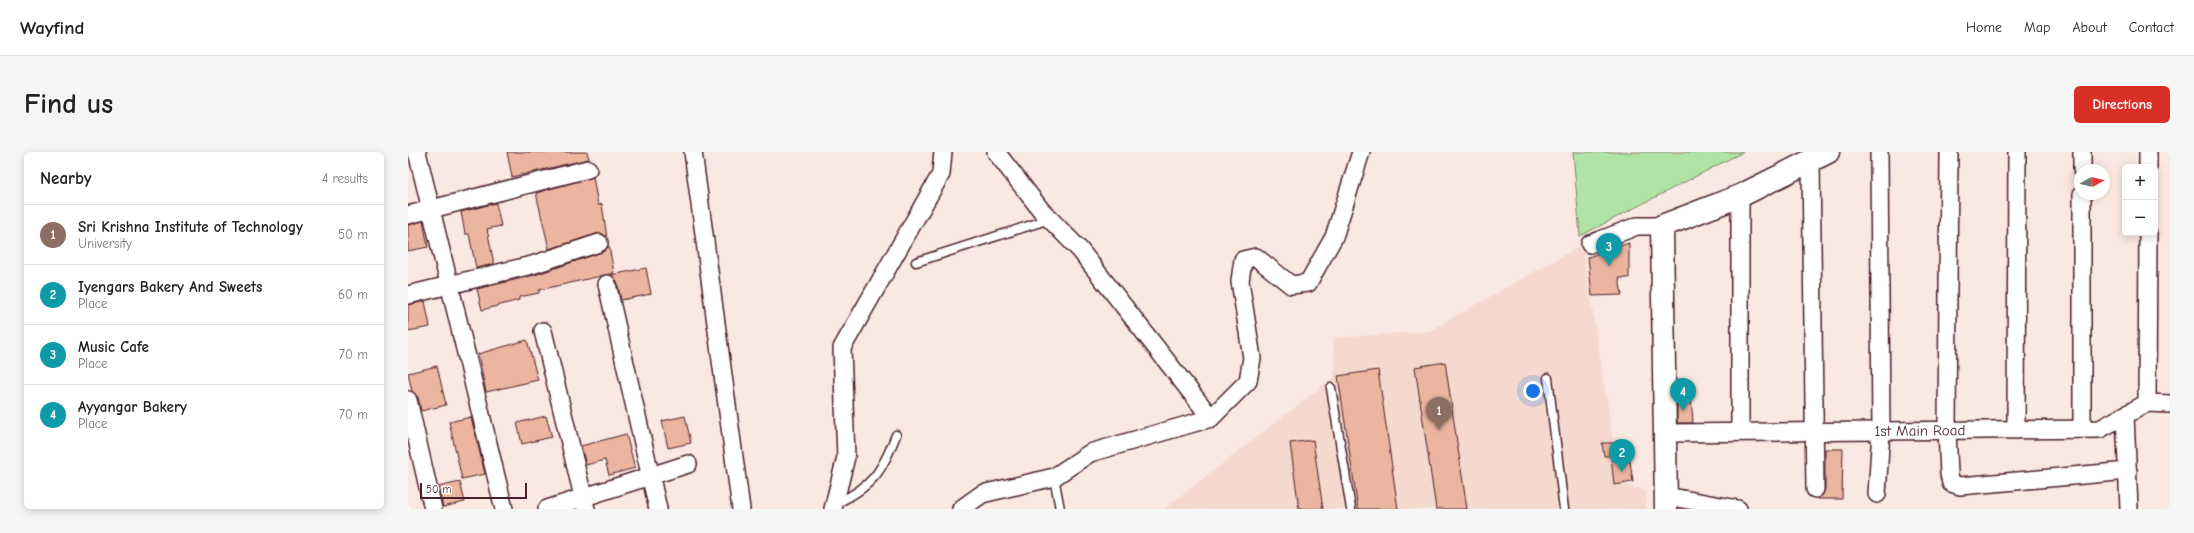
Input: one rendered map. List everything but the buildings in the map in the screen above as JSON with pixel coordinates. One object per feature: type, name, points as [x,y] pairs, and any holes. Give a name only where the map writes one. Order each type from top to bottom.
[{"type":"street","points":[[417,152],[504,509]]},
{"type":"street","points":[[693,152],[741,509]]},
{"type":"street","points":[[834,507],[846,457],[842,348],[941,174],[943,152]]},
{"type":"street","points":[[996,152],[1050,219],[1080,250],[1211,418]]},
{"type":"street","points":[[961,509],[982,494],[1054,477],[1090,453],[1211,418],[1248,381],[1252,358],[1240,281],[1243,260],[1256,257],[1291,285],[1308,283],[1334,238],[1361,152]]},
{"type":"street","points":[[1877,494],[1881,431],[1879,152]]},
{"type":"street","points":[[1949,152],[1947,430],[1949,474],[1951,483],[1960,486],[2128,471]]},
{"type":"street","points":[[2016,430],[2017,152]]},
{"type":"street","points":[[2082,152],[2082,164]]},
{"type":"street","points":[[2148,152],[2148,164]]},
{"type":"street","points":[[1590,244],[1637,226],[1662,226],[1740,196],[1819,156],[1813,432],[1814,489]]},
{"type":"street","points":[[408,215],[588,169]]},
{"type":"street","points":[[1740,196],[1740,432]]},
{"type":"street","points":[[2082,200],[2082,429]]},
{"type":"street","points":[[1662,226],[1666,503],[1738,509]]},
{"type":"street","points":[[2148,236],[2147,403],[2170,404]]},
{"type":"street","points":[[408,295],[532,265],[599,243]]},
{"type":"street","points":[[607,284],[652,475],[658,509]]},
{"type":"street","points":[[543,331],[584,503]]},
{"type":"street","points":[[408,400],[433,509]]},
{"type":"street","name":"1st Main Road","points":[[1664,433],[2100,429],[2147,403]]},
{"type":"street","points":[[2125,415],[2129,509]]},
{"type":"street","points":[[547,509],[584,503],[652,475],[688,464]]},
{"type":"lane","points":[[916,262],[1050,219]]},
{"type":"lane","points":[[1548,378],[1564,509]]},
{"type":"lane","points":[[1331,388],[1351,509]]},
{"type":"lane","points":[[834,507],[853,496],[876,477],[883,468],[896,435]]},
{"type":"lane","points":[[1054,477],[1060,509]]},
{"type":"shaded area","points":[[1582,245],[1620,483],[1646,491],[1646,509],[1164,509],[1334,377],[1333,338],[1429,331]]},
{"type":"green space","points":[[1573,152],[1743,152],[1580,236]]},
{"type":"place","name":"Music Cafe","points":[[1609,266]]},
{"type":"place","name":"Ayyangar Bakery","points":[[1683,411]]},
{"type":"place","name":"Sri Krishna Institute of Technology","points":[[1439,430]]},
{"type":"place","name":"Iyengars Bakery And Sweets","points":[[1622,472]]}]
